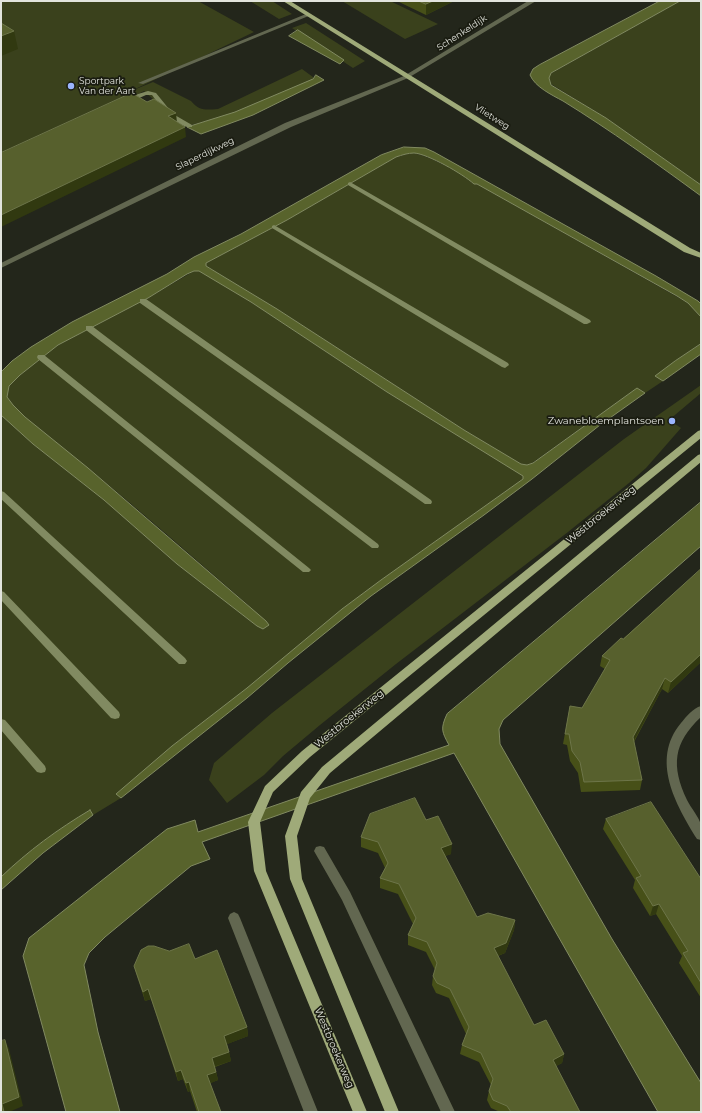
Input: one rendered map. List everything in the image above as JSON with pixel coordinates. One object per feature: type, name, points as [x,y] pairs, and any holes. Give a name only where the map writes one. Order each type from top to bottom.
[{"type":"main road","name":"Vlietweg","points":[[286,1],[687,250],[701,256]]},
{"type":"main road","name":"Vlietweg","points":[[687,250],[701,263]]},
{"type":"main road","name":"Westbroekerweg","points":[[360,1112],[260,871],[254,822],[269,790],[306,754],[701,434]]},
{"type":"main road","name":"Westbroekerweg","points":[[392,1112],[296,879],[291,836],[305,795],[326,770],[701,457]]},
{"type":"street","name":"Schenkeldijk","points":[[421,68],[440,58],[508,14],[533,1]]},
{"type":"street","points":[[141,83],[308,15]]},
{"type":"street","name":"Slaperdijkweg","points":[[1,266],[290,124],[370,94],[421,68]]},
{"type":"street","points":[[701,710],[678,736],[672,750],[672,767],[677,793],[701,835]]},
{"type":"street","points":[[320,851],[346,896],[448,1112]]},
{"type":"street","points":[[234,918],[311,1112]]},
{"type":"shaded area","name":"Sportpark Van der Aart","points":[[1,1],[198,1],[254,32],[131,91],[153,82],[191,101],[197,107],[203,109],[218,109],[302,69],[317,80],[226,116],[187,126],[177,121],[144,91],[1,163]]},
{"type":"shaded area","points":[[250,1],[272,1],[292,14],[279,19]]},
{"type":"shaded area","points":[[342,1],[390,1],[438,24],[405,39]]},
{"type":"shaded area","points":[[660,1],[680,1],[551,73],[549,78],[551,85],[606,118],[701,185],[701,196],[581,112],[544,90],[532,79],[530,75],[533,69],[539,65]]},
{"type":"shaded area","points":[[680,1],[701,1],[701,185],[606,118],[551,84],[549,78],[550,74]]},
{"type":"shaded area","points":[[306,23],[365,61],[353,68],[292,28]]},
{"type":"shaded area","points":[[298,30],[344,60],[340,64],[289,36]]},
{"type":"shaded area","points":[[316,75],[324,80],[253,115],[201,134],[187,127],[235,112],[313,79]]},
{"type":"shaded area","points":[[404,147],[425,148],[434,152],[656,276],[698,301],[701,304],[701,317],[688,303],[677,296],[477,184],[474,184],[445,165],[428,157],[414,153],[396,157],[287,220],[206,263],[206,266],[277,309],[464,430],[521,464],[527,465],[533,463],[637,388],[645,393],[600,425],[484,515],[371,596],[247,698],[121,798],[116,794],[172,746],[247,688],[342,609],[523,479],[523,476],[387,392],[251,302],[199,271],[194,271],[187,274],[148,298],[58,345],[20,375],[9,386],[7,397],[25,417],[88,468],[266,621],[269,625],[263,629],[257,626],[177,564],[104,500],[33,444],[1,415],[1,372],[12,361],[31,347],[72,322],[167,274],[194,257],[241,234],[381,155]]},
{"type":"shaded area","points":[[412,153],[427,157],[453,170],[474,184],[477,184],[688,303],[701,317],[701,344],[675,361],[656,376],[663,381],[645,393],[637,388],[532,463],[527,465],[521,464],[464,430],[277,309],[206,266],[206,263],[287,220],[396,157]]},
{"type":"shaded area","points":[[194,271],[199,271],[207,275],[251,302],[387,392],[519,472],[523,476],[523,479],[342,609],[247,688],[172,746],[116,794],[121,798],[93,815],[90,810],[66,825],[33,849],[1,877],[1,415],[33,444],[104,500],[177,564],[257,626],[248,605],[169,536],[79,461],[45,436],[24,418],[7,397],[9,386],[20,375],[58,345],[148,298]]},
{"type":"shaded area","points":[[701,344],[701,354],[663,381],[655,376],[675,361]]},
{"type":"shaded area","points":[[701,385],[701,393],[669,420],[681,428],[646,468],[629,483],[568,532],[396,664],[283,756],[264,775],[227,803],[209,780],[214,763],[272,713],[624,439]]},
{"type":"shaded area","points":[[701,502],[701,546],[503,720],[499,729],[500,744],[612,939],[701,1083],[701,1112],[658,1112],[454,753],[202,842],[210,859],[191,866],[105,937],[89,953],[84,965],[98,1032],[120,1112],[66,1112],[23,956],[29,938],[167,829],[195,820],[198,832],[449,745],[443,730],[443,723],[447,714]]},
{"type":"shaded area","points":[[90,810],[93,815],[43,853],[1,890],[1,877],[11,867],[66,825]]},
{"type":"building","points":[[419,1],[433,1],[426,4]]},
{"type":"building","points":[[1,23],[14,31],[1,36]]},
{"type":"building","points":[[132,93],[147,102],[154,99],[176,113],[168,116],[185,127],[1,215],[1,153]]},
{"type":"building","points":[[701,569],[701,654],[671,682],[665,678],[633,737],[642,780],[584,782],[580,762],[572,751],[569,734],[565,734],[570,706],[582,708],[610,660],[602,656]]},
{"type":"building","points":[[415,798],[426,820],[438,816],[452,844],[441,848],[477,917],[488,913],[515,920],[506,943],[494,948],[534,1025],[546,1020],[564,1054],[553,1060],[580,1112],[511,1112],[507,1106],[493,1100],[489,1091],[493,1079],[481,1053],[462,1045],[469,1027],[450,989],[437,983],[433,976],[437,963],[427,942],[408,935],[416,918],[399,884],[380,878],[388,863],[378,842],[361,837],[370,814]]},
{"type":"building","points":[[651,802],[701,879],[701,983],[683,953],[688,951],[659,904],[653,906],[636,878],[641,876],[606,819]]},
{"type":"building","points":[[189,944],[195,959],[217,950],[247,1027],[224,1036],[229,1052],[212,1058],[216,1072],[207,1075],[221,1112],[199,1112],[189,1082],[186,1083],[181,1070],[176,1072],[148,989],[143,992],[134,966],[141,950],[148,946],[154,946],[169,951]]},
{"type":"building","points":[[5,1040],[19,1097],[2,1104],[4,1112],[1,1112],[1,1041]]},
{"type":"waterway","points":[[128,101],[144,94],[154,94],[171,115],[190,126]]},
{"type":"waterway","points":[[350,184],[587,322]]},
{"type":"waterway","points":[[274,227],[505,365]]},
{"type":"waterway","points":[[143,301],[428,502]]},
{"type":"waterway","points":[[89,328],[375,546]]},
{"type":"waterway","points":[[41,357],[306,570]]},
{"type":"waterway","points":[[1,494],[182,661]]},
{"type":"waterway","points":[[1,594],[115,715]]},
{"type":"waterway","points":[[1,723],[41,769]]},
{"type":"place","name":"Sportpark Van der Aart","points":[[71,86]]},
{"type":"place","name":"Zwanebloemplantsoen","points":[[672,421]]}]
